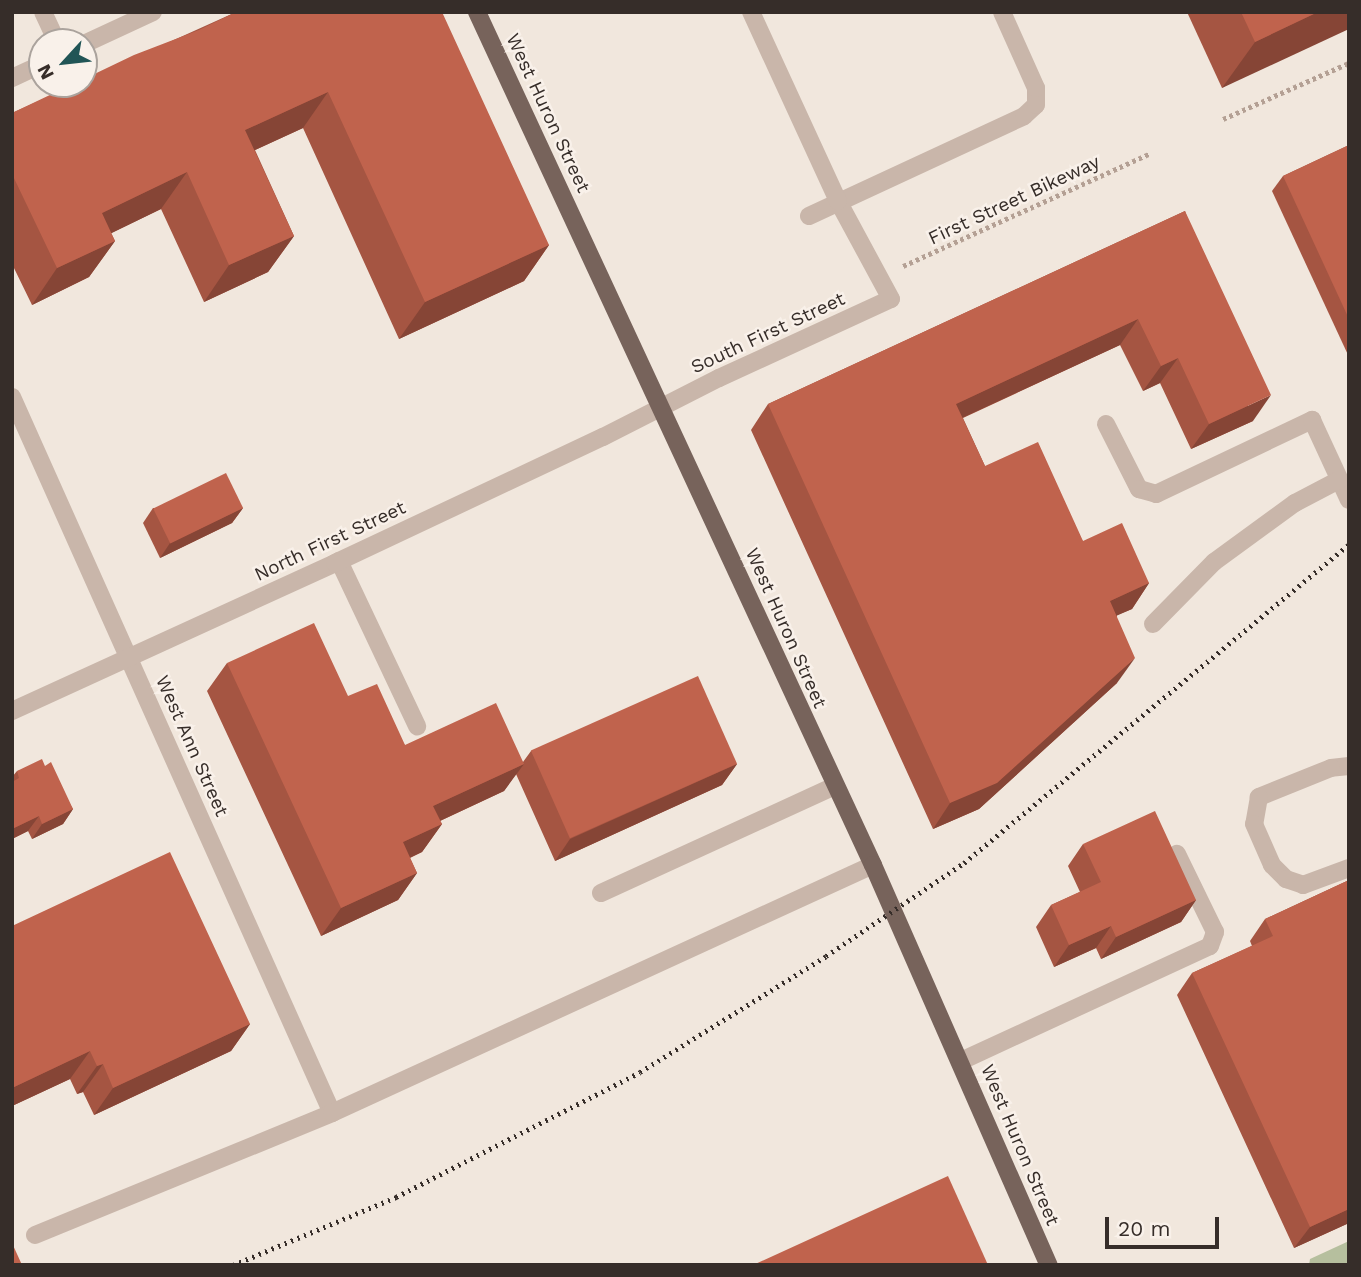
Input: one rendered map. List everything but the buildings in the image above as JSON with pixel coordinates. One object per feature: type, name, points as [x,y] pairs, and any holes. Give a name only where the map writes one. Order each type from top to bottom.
[{"type":"main road","name":"West Huron Street","points":[[477,12],[663,407],[873,865],[1049,1265]]},
{"type":"street","points":[[43,12],[50,28]]},
{"type":"street","points":[[98,38],[153,12]]},
{"type":"street","points":[[751,12],[838,201]]},
{"type":"street","points":[[809,216],[1024,116],[1036,105],[1036,88],[1002,12]]},
{"type":"street","points":[[12,78],[28,71]]},
{"type":"street","name":"South First Street","points":[[663,407],[891,299],[838,201]]},
{"type":"street","name":"West Ann Street","points":[[12,397],[332,1113]]},
{"type":"street","name":"North First Street","points":[[12,711],[339,561],[663,407]]},
{"type":"street","points":[[1106,424],[1139,489],[1156,494],[1312,420],[1349,500]]},
{"type":"street","points":[[1153,624],[1214,562],[1295,503],[1339,480]]},
{"type":"street","points":[[339,561],[417,726]]},
{"type":"street","points":[[1349,766],[1331,768],[1259,797],[1254,824],[1272,865],[1286,879],[1303,885],[1349,868]]},
{"type":"street","points":[[601,892],[835,786]]},
{"type":"street","points":[[961,1061],[1210,946],[1215,933],[1177,854]]},
{"type":"street","points":[[35,1235],[332,1113],[873,865]]},
{"type":"path","points":[[1223,119],[1349,62]]},
{"type":"path","name":"First Street Bikeway","points":[[891,272],[1149,154]]},
{"type":"green space","points":[[1349,1241],[1349,1265],[1309,1265],[1310,1259]]},
{"type":"railway","points":[[233,1265],[396,1197],[640,1072],[826,956],[964,863],[1349,545]]}]
